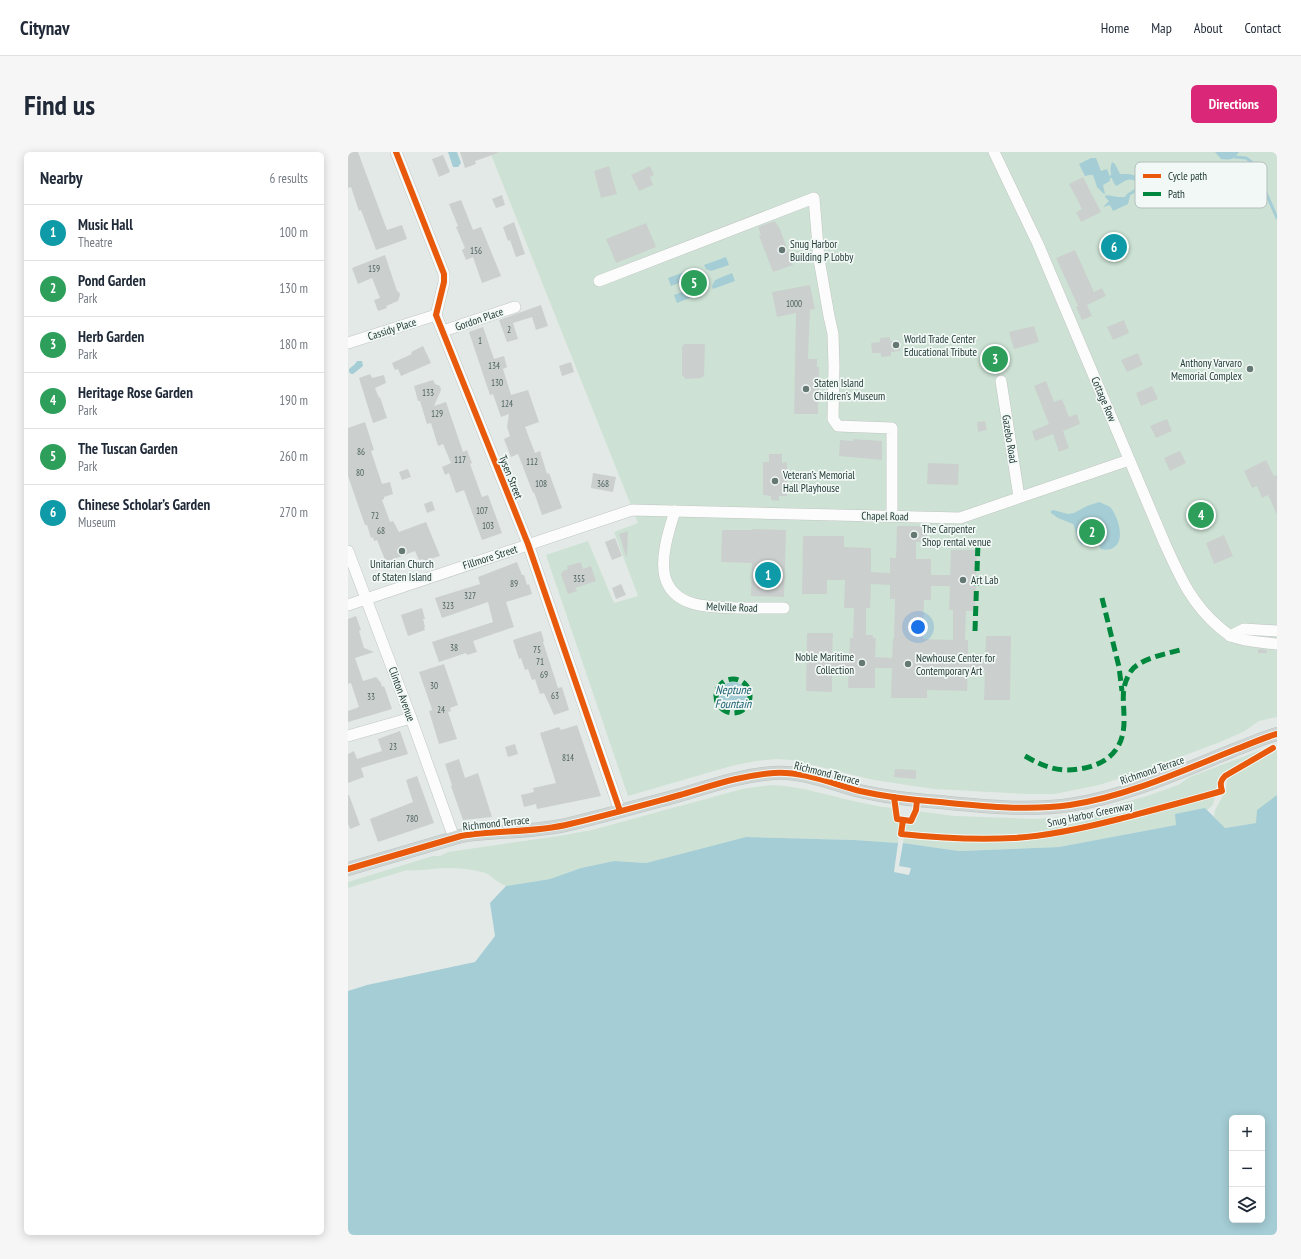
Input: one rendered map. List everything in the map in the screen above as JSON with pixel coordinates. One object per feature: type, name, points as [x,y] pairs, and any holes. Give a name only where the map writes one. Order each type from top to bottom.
[{"type":"main road","name":"Richmond Terrace","points":[[348,869],[454,838],[479,833],[555,827],[743,778],[766,774],[797,774],[872,794],[918,800],[1019,807],[1065,806],[1098,799],[1143,785],[1277,734]]},
{"type":"street","points":[[396,152],[444,274],[444,282],[436,315]]},
{"type":"street","name":"Cottage Row","points":[[994,152],[1033,232],[1167,549],[1188,591],[1206,616],[1230,636],[1240,639],[1277,644]]},
{"type":"street","points":[[598,280],[814,198],[819,259],[833,334],[833,419],[838,426],[892,428],[892,516]]},
{"type":"street","name":"Gordon Place","points":[[443,331],[515,307]]},
{"type":"street","name":"Tysen Street","points":[[436,315],[528,544],[620,811]]},
{"type":"street","name":"Cassidy Place","points":[[348,343],[436,315]]},
{"type":"street","name":"Gazebo Road","points":[[1001,381],[1019,497]]},
{"type":"street","name":"Chapel Road","points":[[632,510],[960,518],[1129,460]]},
{"type":"street","name":"Fillmore Street","points":[[348,604],[632,510]]},
{"type":"street","name":"Melville Road","points":[[675,511],[667,536],[664,568],[665,578],[676,594],[683,600],[706,607],[784,608]]},
{"type":"street","name":"Clinton Avenue","points":[[348,550],[367,598],[454,838]]},
{"type":"street","points":[[1230,636],[1244,629],[1277,631]]},
{"type":"street","points":[[348,736],[411,718]]},
{"type":"green space","points":[[490,152],[1277,152],[1277,717],[1259,721],[1243,732],[1220,742],[1146,770],[1099,785],[1055,794],[934,789],[874,780],[792,760],[776,759],[731,766],[628,796],[546,555],[588,541],[614,603],[638,596],[614,532],[638,523]]},
{"type":"green space","points":[[1269,747],[1222,775],[1215,791],[1099,823],[1061,831],[1022,836],[942,836],[903,833],[904,821],[911,822],[917,811],[955,816],[1036,819],[1079,815],[1147,796],[1178,785],[1190,777]]},
{"type":"green space","points":[[1277,747],[1277,795],[1256,823],[1224,828],[1214,817],[1215,810],[1226,790],[1227,780],[1236,769]]},
{"type":"green space","points":[[770,785],[807,790],[856,802],[893,808],[895,820],[901,820],[898,843],[854,840],[746,837],[646,863],[614,861],[581,868],[550,879],[506,886],[482,872],[444,868],[407,870],[348,888],[348,882],[433,856],[440,856],[448,852],[592,830],[742,789]]},
{"type":"green space","points":[[1215,796],[1213,805],[1207,810],[1205,808],[1176,825],[1059,847],[959,851],[903,843],[904,836],[970,841],[1004,841],[1060,835],[1149,814]]},
{"type":"water","points":[[448,152],[457,152],[461,163],[458,167],[453,167]]},
{"type":"water","points":[[1215,152],[1239,152],[1232,159],[1221,159]]},
{"type":"water","points":[[1091,158],[1096,158],[1101,171],[1107,169],[1109,174],[1110,181],[1103,185],[1105,194],[1097,187],[1093,175],[1085,176],[1079,164]]},
{"type":"water","points":[[1112,162],[1115,164],[1120,174],[1135,176],[1135,181],[1126,180],[1116,186],[1111,174]]},
{"type":"water","points":[[1106,195],[1118,197],[1125,197],[1126,195],[1130,196],[1128,204],[1113,211],[1110,205],[1103,207],[1109,201],[1105,197]]},
{"type":"water","points":[[726,257],[729,265],[711,271],[706,269],[704,265]]},
{"type":"water","points":[[696,268],[697,272],[694,277],[671,286],[668,278]]},
{"type":"water","points":[[732,273],[735,281],[713,289],[712,286],[715,280]]},
{"type":"water","points":[[697,286],[704,289],[705,292],[677,303],[674,295]]},
{"type":"water","points":[[357,361],[362,361],[363,366],[351,374],[349,369]]},
{"type":"water","points":[[1099,502],[1111,508],[1120,529],[1117,545],[1106,550],[1101,549],[1093,536],[1092,541],[1087,544],[1083,545],[1080,543],[1073,524],[1058,518],[1051,513],[1053,510],[1068,514],[1074,513]]},
{"type":"water","name":"Neptune Fountain","points":[[733,682],[743,686],[747,696],[743,706],[733,710],[723,706],[719,696],[723,686]]},
{"type":"water","points":[[1277,795],[1277,1235],[348,1235],[348,991],[367,985],[475,962],[495,936],[490,903],[506,886],[550,879],[581,868],[614,861],[646,863],[746,837],[854,840],[898,843],[894,872],[909,875],[911,868],[899,866],[903,843],[959,851],[1059,847],[1176,825],[1175,814],[1205,808],[1225,828],[1256,823],[1257,810]]},
{"type":"building","points":[[348,152],[358,152],[387,230],[402,225],[407,239],[376,250],[361,210],[359,211],[351,187],[348,188]]},
{"type":"building","points":[[460,152],[498,153],[475,161],[476,164],[465,168]]},
{"type":"building","points":[[443,155],[450,172],[439,177],[432,159]]},
{"type":"building","points":[[609,166],[617,194],[601,198],[594,171]]},
{"type":"building","points":[[650,166],[654,175],[650,177],[653,185],[639,191],[631,175]]},
{"type":"building","points":[[1083,177],[1101,212],[1081,222],[1076,212],[1082,209],[1069,184]]},
{"type":"building","points":[[502,195],[505,205],[496,208],[492,199]]},
{"type":"building","points":[[461,200],[473,230],[481,227],[501,276],[482,283],[473,257],[466,260],[462,250],[465,248],[456,227],[458,226],[449,204]]},
{"type":"building","points":[[775,221],[780,229],[793,265],[773,272],[759,236],[761,235],[758,227]]},
{"type":"building","points":[[514,222],[525,254],[516,257],[510,240],[508,241],[503,227]]},
{"type":"building","points":[[646,223],[656,247],[616,263],[606,239]]},
{"type":"building","points":[[1075,250],[1094,292],[1102,288],[1106,296],[1087,305],[1092,316],[1082,320],[1076,307],[1078,306],[1056,258]]},
{"type":"building","points":[[385,255],[397,291],[400,295],[398,301],[386,306],[387,308],[378,311],[374,300],[380,298],[372,278],[358,284],[352,268]]},
{"type":"building","points":[[810,285],[815,309],[810,310],[808,359],[817,359],[817,367],[819,367],[818,414],[794,414],[796,313],[777,317],[772,292]]},
{"type":"building","points":[[541,305],[548,326],[536,330],[532,317],[513,323],[518,339],[507,342],[499,320]]},
{"type":"building","points":[[1124,320],[1129,333],[1113,340],[1107,327]]},
{"type":"building","points":[[1034,326],[1039,342],[1014,349],[1009,332]]},
{"type":"building","points":[[483,327],[494,359],[504,356],[507,367],[503,369],[511,395],[528,390],[539,422],[525,427],[535,453],[540,451],[547,474],[549,473],[562,508],[542,515],[518,454],[511,457],[504,439],[510,436],[507,427],[509,414],[501,417],[493,394],[490,395],[469,332]]},
{"type":"building","name":"World Trade Center Educational Tribute","points":[[890,337],[890,341],[900,341],[900,351],[891,352],[891,356],[881,357],[881,353],[872,353],[871,343],[880,342],[880,338]]},
{"type":"building","points":[[684,344],[705,344],[704,376],[701,378],[686,379],[682,375],[682,347]]},
{"type":"building","points":[[423,346],[431,363],[401,376],[398,369],[395,370],[392,363],[412,354],[411,352]]},
{"type":"building","points":[[1138,353],[1143,365],[1127,372],[1121,360]]},
{"type":"building","points":[[571,362],[574,372],[562,376],[559,366]]},
{"type":"building","points":[[370,374],[372,378],[384,375],[386,383],[375,388],[379,398],[380,397],[387,418],[373,423],[359,378]]},
{"type":"building","points":[[433,380],[435,384],[440,386],[441,390],[434,406],[446,402],[463,452],[467,450],[472,463],[470,464],[482,497],[488,495],[502,533],[482,540],[464,490],[456,493],[449,473],[445,475],[442,467],[451,463],[443,444],[438,446],[431,423],[427,424],[414,386]]},
{"type":"building","points":[[1046,381],[1054,402],[1062,399],[1069,417],[1077,414],[1080,424],[1063,431],[1069,448],[1059,452],[1053,434],[1035,441],[1032,431],[1049,424],[1034,386]]},
{"type":"building","points":[[1152,386],[1158,399],[1141,406],[1136,393]]},
{"type":"building","points":[[1167,419],[1172,431],[1156,438],[1150,426]]},
{"type":"building","points":[[985,421],[987,430],[978,432],[977,422]]},
{"type":"building","points":[[365,422],[374,450],[371,451],[382,484],[390,482],[393,494],[384,497],[382,500],[390,522],[393,521],[399,532],[426,522],[440,556],[424,561],[423,559],[419,560],[415,551],[386,562],[377,540],[374,541],[373,537],[371,538],[348,476],[348,428]]},
{"type":"building","points":[[853,439],[882,441],[882,460],[839,456],[840,440],[853,441]]},
{"type":"building","points":[[1180,451],[1186,463],[1170,471],[1164,458]]},
{"type":"building","name":"Veteran’s Memorial Hall Playhouse","points":[[769,454],[782,454],[782,463],[787,462],[787,496],[779,496],[779,501],[771,500],[771,496],[763,495],[763,462],[769,462]]},
{"type":"building","points":[[1266,460],[1274,476],[1277,475],[1277,515],[1268,495],[1262,498],[1257,486],[1252,488],[1244,471]]},
{"type":"building","points":[[928,463],[959,464],[958,485],[927,484]]},
{"type":"building","points":[[408,469],[411,477],[402,480],[399,472]]},
{"type":"building","points":[[593,473],[616,477],[613,492],[591,488]]},
{"type":"building","points":[[432,501],[435,510],[427,513],[424,504]]},
{"type":"building","points":[[897,526],[927,526],[927,542],[916,542],[916,559],[931,559],[931,575],[950,575],[951,550],[977,550],[975,611],[966,611],[965,640],[968,640],[968,659],[985,659],[986,636],[1011,636],[1010,700],[984,700],[985,671],[968,671],[967,691],[927,690],[927,698],[891,698],[892,668],[875,668],[875,688],[848,688],[849,667],[832,667],[832,692],[806,691],[807,633],[833,633],[832,657],[849,657],[850,638],[853,638],[854,608],[844,608],[845,580],[827,580],[827,594],[802,594],[803,536],[844,536],[844,547],[871,548],[871,572],[890,573],[890,558],[896,558]],"holes":[[[871,584],[890,585],[890,599],[895,599],[892,658],[875,657],[876,638],[873,638],[873,635],[866,635],[866,608],[870,608]],[[931,586],[950,586],[949,610],[953,610],[953,640],[923,639],[924,600],[931,600]]]},
{"type":"building","points":[[722,530],[786,530],[784,597],[751,596],[752,563],[721,562]]},
{"type":"building","points":[[628,531],[627,556],[626,556],[619,534]]},
{"type":"building","points":[[1224,535],[1233,556],[1214,564],[1206,543]]},
{"type":"building","points":[[615,538],[622,556],[612,560],[605,542]]},
{"type":"building","points":[[517,562],[522,575],[524,575],[527,585],[529,584],[532,594],[506,602],[514,627],[473,641],[477,652],[467,655],[466,653],[439,662],[432,642],[493,622],[488,602],[442,618],[435,598],[480,584],[478,577]]},
{"type":"building","points":[[581,562],[583,569],[591,566],[596,581],[575,588],[577,591],[568,594],[561,575],[563,571],[568,569],[567,566]]},
{"type":"building","points":[[621,584],[626,595],[616,599],[612,588]]},
{"type":"building","points":[[422,608],[425,619],[423,619],[425,630],[408,636],[401,615]]},
{"type":"building","points":[[356,616],[361,630],[359,631],[364,648],[374,652],[355,658],[363,681],[376,677],[381,683],[382,687],[384,686],[392,709],[348,722],[348,711],[359,707],[351,683],[348,684],[348,619]]},
{"type":"building","points":[[541,631],[543,642],[558,688],[562,687],[569,710],[554,715],[544,693],[540,694],[535,679],[532,680],[528,669],[525,670],[521,658],[519,659],[513,640]]},
{"type":"building","points":[[1258,649],[1267,650],[1267,653],[1258,653]]},
{"type":"building","points":[[444,664],[458,705],[450,708],[451,711],[448,712],[457,739],[439,744],[429,711],[432,710],[431,706],[419,672]]},
{"type":"building","points":[[577,725],[601,796],[537,809],[536,804],[524,807],[521,795],[534,792],[533,788],[556,783],[540,733],[559,727],[561,730]]},
{"type":"building","points":[[400,731],[408,754],[361,768],[364,777],[348,783],[348,754],[354,751],[357,759],[382,751],[378,739]]},
{"type":"building","points":[[515,744],[518,754],[508,757],[505,747]]},
{"type":"building","points":[[459,759],[465,778],[478,773],[492,817],[463,820],[445,764]]},
{"type":"building","points":[[895,769],[916,770],[916,779],[894,777]]},
{"type":"building","points":[[417,776],[434,823],[378,842],[370,819],[413,802],[406,780]]},
{"type":"building","points":[[348,795],[360,825],[350,829],[348,824]]},
{"type":"waterway","points":[[1235,157],[1246,158],[1252,162]]},
{"type":"waterway","points":[[1128,195],[1135,191]]},
{"type":"waterway","points":[[1267,195],[1277,218]]},
{"type":"marked path","points":[[975,631],[978,542]]},
{"type":"marked path","points":[[1102,598],[1119,667],[1122,691]]},
{"type":"marked path","points":[[1025,756],[1040,764],[1061,770],[1085,768],[1109,757],[1115,751],[1122,736],[1124,728],[1124,689],[1125,683],[1131,671],[1135,666],[1148,659],[1184,649]]},
{"type":"marked path","points":[[733,679],[745,684],[750,696],[745,708],[733,713],[721,708],[716,696],[721,684],[733,679]]},
{"type":"cycle path","points":[[396,152],[444,274],[444,282],[436,315],[528,544],[620,811]]},
{"type":"cycle path","name":"Snug Harbor Greenway","points":[[348,869],[461,836],[557,827],[625,810],[727,781],[762,774],[796,774],[860,791],[910,799],[1021,808],[1070,805],[1132,790],[1277,734]]},
{"type":"cycle path","name":"Snug Harbor Greenway","points":[[903,820],[901,834],[929,837],[1000,839],[1027,837],[1066,831],[1119,819],[1222,791],[1221,783],[1225,776],[1273,748]]},
{"type":"cycle path","points":[[894,797],[897,819],[911,821],[916,810],[917,800]]},
{"type":"place","name":"Chinese Scholar’s Garden","points":[[1114,247]]},
{"type":"place","name":"Snug Harbor Building P Lobby","points":[[782,250]]},
{"type":"place","name":"The Tuscan Garden","points":[[694,283]]},
{"type":"place","name":"World Trade Center Educational Tribute","points":[[896,345]]},
{"type":"place","name":"Herb Garden","points":[[995,359]]},
{"type":"place","name":"Anthony Varvaro Memorial Complex","points":[[1250,369]]},
{"type":"place","name":"Staten Island Children’s Museum","points":[[806,389]]},
{"type":"place","name":"Veteran’s Memorial Hall Playhouse","points":[[775,481]]},
{"type":"place","name":"Heritage Rose Garden","points":[[1201,515]]},
{"type":"place","name":"Pond Garden","points":[[1092,532]]},
{"type":"place","name":"The Carpenter Shop rental venue","points":[[914,535]]},
{"type":"place","name":"Unitarian Church of Staten Island","points":[[402,551]]},
{"type":"place","name":"Music Hall","points":[[768,575]]},
{"type":"place","name":"Art Lab","points":[[963,580]]},
{"type":"place","name":"Noble Maritime Collection","points":[[862,663]]},
{"type":"place","name":"Newhouse Center for Contemporary Art","points":[[908,664]]}]
